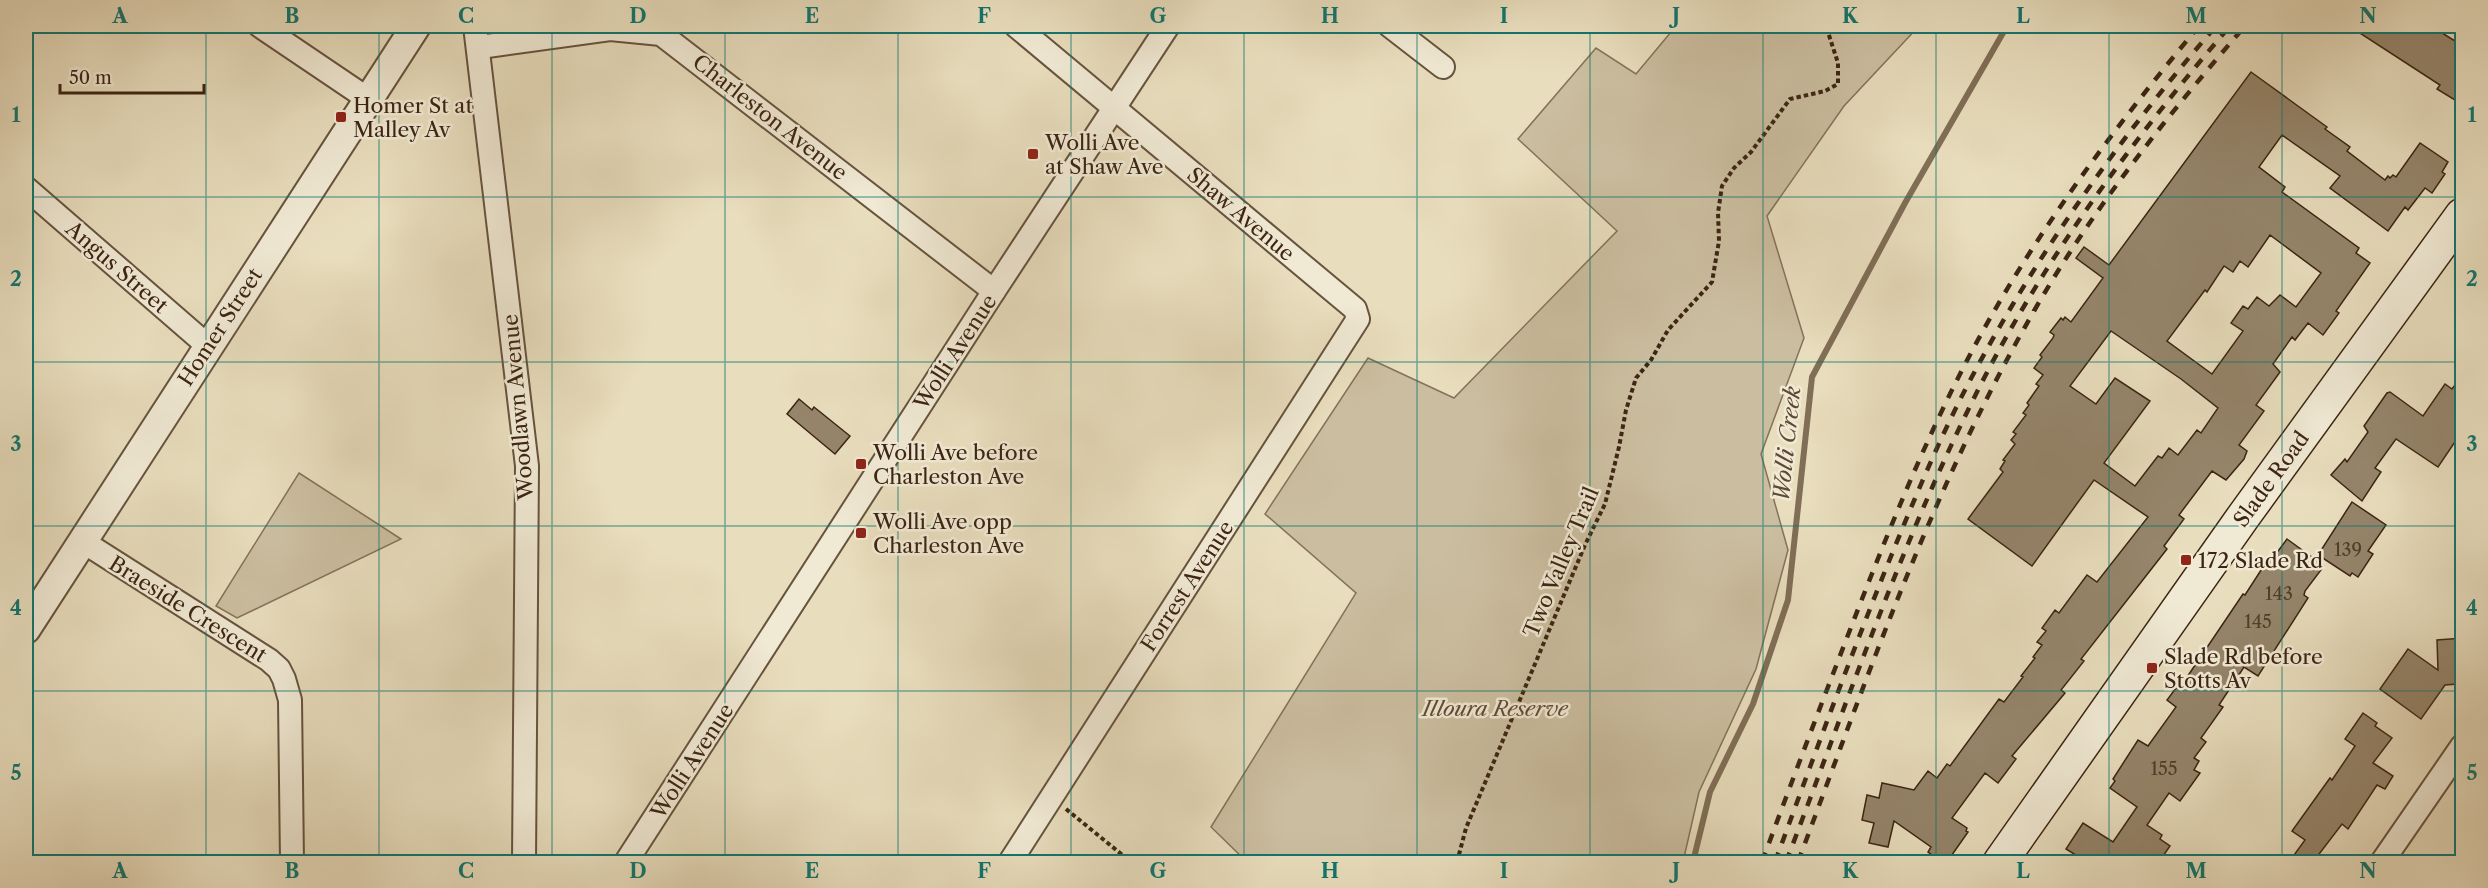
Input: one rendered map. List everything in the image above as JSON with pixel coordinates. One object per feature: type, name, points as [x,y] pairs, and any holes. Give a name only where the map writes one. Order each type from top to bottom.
[{"type":"main road","name":"Slade Road","points":[[2000,862],[2243,517],[2463,215]]},
{"type":"street","points":[[260,26],[368,99]]},
{"type":"street","name":"Homer Street","points":[[26,629],[416,26]]},
{"type":"street","name":"Shaw Avenue","points":[[1016,26],[1355,309]]},
{"type":"street","name":"Wolli Avenue","points":[[626,862],[994,291],[1168,26]]},
{"type":"street","points":[[1390,26],[1443,67]]},
{"type":"street","name":"Charleston Avenue","points":[[478,36],[610,29],[661,34],[994,291]]},
{"type":"street","name":"Woodlawn Avenue","points":[[478,36],[527,466],[524,862]]},
{"type":"street","name":"Angus Street","points":[[26,188],[208,346]]},
{"type":"street","name":"Forrest Avenue","points":[[1010,862],[1358,319],[1355,309]]},
{"type":"street","name":"Braeside Crescent","points":[[82,541],[269,660],[279,669],[290,700],[292,862]]},
{"type":"street","points":[[2385,861],[2463,746]]},
{"type":"path","name":"Two Valley Trail","points":[[1457,862],[1466,828],[1585,545],[1605,504],[1626,410],[1636,378],[1651,360],[1668,330],[1712,282],[1719,240],[1718,213],[1722,186],[1734,168],[1751,152],[1790,99],[1825,91],[1838,84],[1838,63],[1826,26]]},
{"type":"path","points":[[1066,808],[1131,862]]},
{"type":"green space","name":"Illoura Reserve","points":[[1676,26],[1919,26],[1844,106],[1767,216],[1804,338],[1761,454],[1788,550],[1756,669],[1699,792],[1683,862],[1247,862],[1211,827],[1356,593],[1265,514],[1368,358],[1454,398],[1617,231],[1518,139],[1596,48],[1636,74]]},
{"type":"green space","points":[[299,473],[401,539],[237,618],[216,606]]},
{"type":"building","points":[[2349,26],[2431,26],[2463,46],[2463,105],[2437,89],[2440,85]]},
{"type":"building","points":[[2251,72],[2327,127],[2325,129],[2350,147],[2347,151],[2385,180],[2388,176],[2396,177],[2420,143],[2448,162],[2442,172],[2445,174],[2432,193],[2425,188],[2408,210],[2405,207],[2388,231],[2330,188],[2340,176],[2282,135],[2259,167],[2285,187],[2282,192],[2359,248],[2356,253],[2370,263],[2336,311],[2339,313],[2323,335],[2308,323],[2295,340],[2292,337],[2273,364],[2280,372],[2256,405],[2264,411],[2239,445],[2247,451],[2244,459],[2226,480],[2212,471],[2179,515],[2184,519],[2164,546],[2167,549],[2081,659],[2084,661],[2061,690],[2065,693],[2012,756],[2016,759],[1998,783],[1985,773],[1952,818],[1967,828],[1968,832],[1947,862],[1942,862],[1928,852],[1931,847],[1894,821],[1888,847],[1869,843],[1874,823],[1862,820],[1867,795],[1879,798],[1882,783],[1914,790],[1928,771],[1937,778],[1947,764],[1950,766],[1999,699],[2004,702],[2023,677],[2021,676],[2042,645],[2037,642],[2046,631],[2042,628],[2055,610],[2059,613],[2087,575],[2097,582],[2148,517],[2094,480],[2032,566],[1968,519],[2003,472],[2000,469],[2005,461],[2003,460],[2015,444],[2011,440],[2016,434],[2013,432],[2026,415],[2023,413],[2029,405],[2027,403],[2039,386],[2036,384],[2043,375],[2034,368],[2042,357],[2040,355],[2053,338],[2054,335],[2050,332],[2061,318],[2063,320],[2065,317],[2071,322],[2103,278],[2076,258],[2084,247],[2109,265]],"holes":[[[2270,235],[2321,273],[2296,307],[2280,295],[2269,306],[2257,297],[2248,309],[2243,306],[2231,323],[2243,331],[2212,374],[2167,341],[2205,290],[2207,292],[2224,266],[2233,272],[2240,261],[2248,267]],[[2111,331],[2181,379],[2218,408],[2201,433],[2197,430],[2178,455],[2169,448],[2162,458],[2158,456],[2135,486],[2104,463],[2150,401],[2115,378],[2096,404],[2070,386]]]},
{"type":"building","points":[[2463,374],[2463,430],[2438,467],[2396,439],[2375,468],[2381,472],[2362,501],[2331,475],[2345,459],[2347,462],[2368,432],[2364,426],[2387,393],[2390,392],[2423,416],[2445,384],[2452,389]]},
{"type":"building","points":[[799,399],[812,410],[814,407],[850,436],[835,454],[787,414]]},
{"type":"building","points":[[2352,502],[2386,525],[2368,551],[2373,554],[2358,577],[2352,573],[2350,576],[2318,555]]},
{"type":"building","points":[[2287,539],[2324,566],[2305,591],[2304,595],[2308,598],[2258,676],[2244,667],[2219,705],[2223,707],[2201,738],[2206,742],[2194,758],[2199,761],[2194,770],[2200,773],[2180,801],[2169,793],[2147,825],[2162,835],[2160,839],[2170,846],[2159,862],[2087,862],[2066,849],[2083,823],[2113,842],[2137,807],[2110,788],[2115,781],[2113,779],[2138,740],[2148,746],[2176,707],[2167,700],[2176,688],[2179,689],[2243,594],[2245,595],[2265,564],[2267,566]]},
{"type":"building","points":[[2463,638],[2463,674],[2456,674],[2457,684],[2445,685],[2421,719],[2380,689],[2408,649],[2438,670],[2437,640]]},
{"type":"building","points":[[2363,713],[2377,723],[2375,726],[2392,738],[2373,763],[2393,776],[2385,789],[2377,785],[2348,829],[2342,824],[2313,862],[2289,862],[2305,840],[2292,831],[2355,746],[2345,739]]},
{"type":"waterway","name":"Wolli Creek","points":[[1693,862],[1710,792],[1753,704],[1788,600],[1812,377],[1905,203],[2007,26]]},
{"type":"railway","points":[[1762,862],[1882,548],[1918,462],[1958,378],[2003,296],[2071,191],[2121,123],[2199,26]]},
{"type":"railway","points":[[1775,862],[1883,576],[1933,457],[1966,388],[2021,291],[2081,199],[2146,111],[2216,26]]},
{"type":"railway","points":[[1786,862],[1922,510],[2001,346],[2029,297],[2091,203],[2159,112],[2230,26]]},
{"type":"railway","points":[[1798,862],[1905,581],[1934,512],[1998,377],[2057,273],[2106,199],[2160,128],[2245,26]]},
{"type":"place","name":"Homer St at Malley Av","points":[[341,117]]},
{"type":"place","name":"Wolli Ave at Shaw Ave","points":[[1033,154]]},
{"type":"place","name":"Wolli Ave before Charleston Ave","points":[[861,464]]},
{"type":"place","name":"Wolli Ave opp Charleston Ave","points":[[861,533]]},
{"type":"place","name":"172 Slade Rd","points":[[2186,560]]},
{"type":"place","name":"Slade Rd before Stotts Av","points":[[2152,668]]}]
